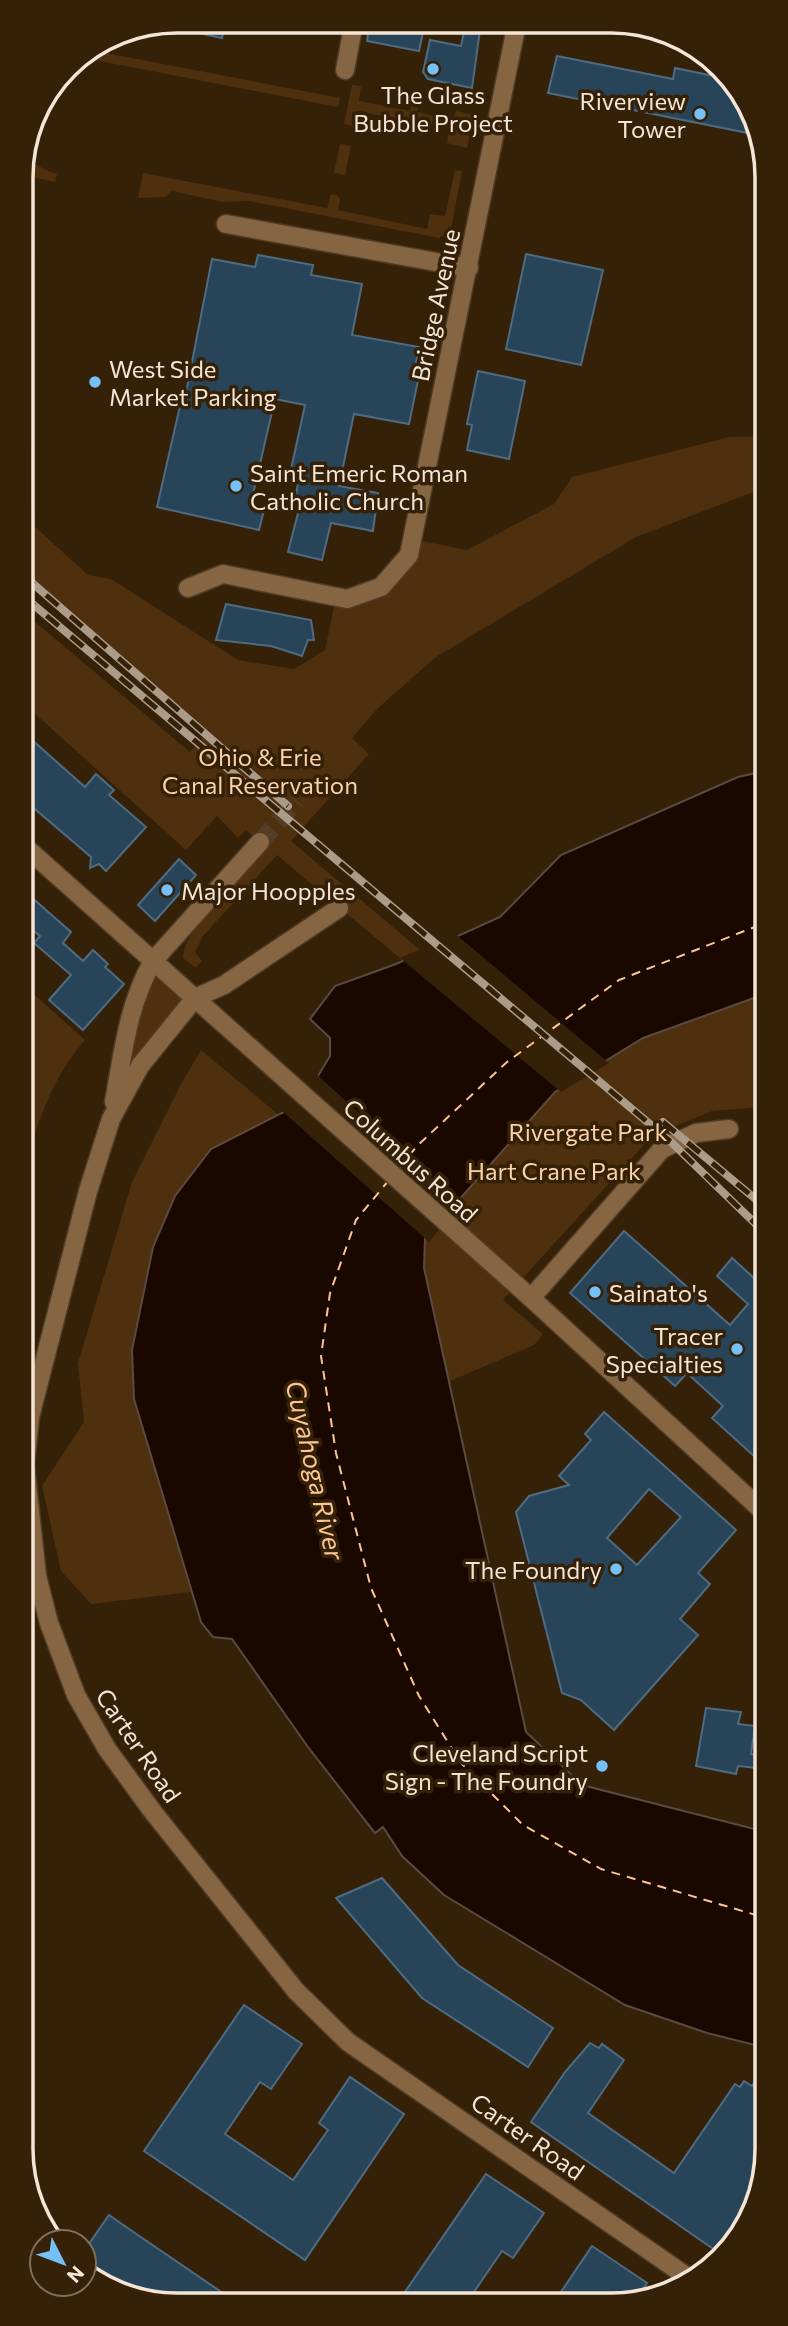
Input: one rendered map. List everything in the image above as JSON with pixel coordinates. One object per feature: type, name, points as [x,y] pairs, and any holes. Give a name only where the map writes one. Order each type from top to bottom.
[{"type":"street","name":"Bridge Avenue","points":[[188,587],[223,574],[347,599],[381,587],[409,555],[515,33]]},
{"type":"street","points":[[345,70],[352,34]]},
{"type":"street","points":[[226,224],[469,268]]},
{"type":"street","points":[[111,1119],[136,996],[153,961],[260,842]]},
{"type":"street","name":"Columbus Road","points":[[34,854],[531,1298],[754,1503]]},
{"type":"street","points":[[195,998],[224,985],[339,908]]},
{"type":"street","name":"Carter Road","points":[[33,1404],[88,1191],[111,1119],[140,1066],[195,998]]},
{"type":"street","points":[[531,1298],[662,1149],[696,1133],[729,1129]]},
{"type":"street","name":"Carter Road","points":[[33,1542],[37,1576],[49,1623],[76,1695],[131,1782],[296,1991],[348,2042],[682,2273]]},
{"type":"green space","points":[[106,53],[340,98],[338,107],[94,60]]},
{"type":"green space","points":[[352,85],[361,86],[359,101],[410,111],[413,98],[420,99],[417,112],[453,120],[456,111],[473,115],[467,148],[447,143],[449,129],[357,111],[353,126],[344,124]]},
{"type":"green space","points":[[340,144],[351,146],[345,175],[334,173]]},
{"type":"green space","points":[[34,164],[57,174],[55,182],[34,178]]},
{"type":"green space","points":[[455,170],[462,171],[451,230],[439,238],[249,201],[222,202],[172,191],[166,197],[138,198],[143,173],[327,208],[331,194],[337,195],[340,199],[338,210],[427,229],[430,214],[445,216]]},
{"type":"green space","points":[[755,436],[755,492],[636,537],[436,657],[378,708],[352,738],[369,754],[291,841],[574,1080],[643,1038],[755,998],[755,1108],[712,1111],[652,1136],[503,1300],[543,1334],[534,1345],[448,1382],[424,1268],[425,1238],[557,1090],[277,855],[203,936],[195,952],[202,961],[196,968],[183,958],[193,932],[204,916],[264,845],[246,830],[238,838],[217,816],[186,850],[34,713],[34,621],[190,752],[205,735],[34,584],[34,526],[88,575],[111,579],[238,660],[294,669],[325,650],[336,597],[363,595],[412,539],[467,550],[554,504],[572,477],[729,437]]},
{"type":"green space","points":[[153,961],[195,998],[112,1112]]},
{"type":"green space","points":[[34,994],[85,1040],[63,1071],[46,1104],[34,1139]]},
{"type":"green space","points":[[201,1050],[279,1115],[211,1149],[153,1247],[132,1350],[134,1399],[191,1592],[91,1604],[61,1571],[42,1486],[84,1422],[78,1363],[132,1182]]},
{"type":"water","name":"Cuyahoga River","points":[[755,773],[755,998],[643,1038],[555,1092],[425,1238],[424,1268],[526,1732],[582,1785],[754,1829],[754,2045],[707,2033],[625,2005],[444,1895],[402,1856],[383,1827],[375,1833],[308,1747],[232,1639],[213,1637],[201,1622],[134,1399],[132,1350],[153,1247],[175,1196],[211,1149],[284,1112],[318,1076],[330,1056],[330,1038],[310,1019],[335,986],[396,964],[500,917],[561,855],[738,777]]},
{"type":"pier","points":[[456,934],[609,1063],[561,1092],[400,958]]},
{"type":"pier","points":[[316,1074],[460,1204],[429,1242],[281,1110]]},
{"type":"building","points":[[423,33],[419,51],[367,41],[368,34]]},
{"type":"building","points":[[464,33],[480,33],[472,88],[428,79],[423,72],[430,40],[461,46]]},
{"type":"building","points":[[203,34],[223,34],[222,38]]},
{"type":"building","name":"Riverview Tower","points":[[557,56],[673,79],[675,68],[712,76],[735,105],[748,133],[548,93]]},
{"type":"building","points":[[526,254],[603,270],[581,365],[506,349]]},
{"type":"building","points":[[258,255],[313,265],[311,275],[362,284],[352,335],[419,347],[413,379],[418,380],[409,424],[354,414],[339,486],[378,493],[373,531],[331,523],[322,560],[288,552],[299,509],[294,508],[299,476],[290,474],[305,405],[275,399],[250,507],[264,510],[259,530],[157,507],[182,397],[185,398],[212,259],[255,267]]},
{"type":"building","points":[[478,371],[525,381],[509,459],[467,450],[472,425],[467,424]]},
{"type":"building","points":[[226,604],[311,620],[314,640],[308,640],[302,656],[271,646],[216,640]]},
{"type":"building","points":[[34,741],[85,787],[96,774],[114,790],[109,795],[146,827],[106,871],[99,864],[90,868],[91,857],[34,808]]},
{"type":"building","name":"Major Hoopples","points":[[179,859],[196,875],[155,921],[138,905]]},
{"type":"building","points":[[34,899],[71,932],[63,943],[83,961],[93,950],[108,964],[105,967],[124,984],[83,1030],[49,1000],[71,975],[34,943],[40,936],[34,931]]},
{"type":"building","points":[[624,1231],[730,1325],[748,1304],[717,1276],[732,1258],[754,1278],[754,1456],[712,1418],[723,1406],[687,1373],[675,1386],[570,1293]]},
{"type":"building","name":"The Foundry","points":[[604,1412],[736,1530],[698,1573],[710,1584],[680,1619],[698,1635],[614,1730],[581,1700],[562,1693],[516,1512],[529,1496],[569,1485],[559,1476],[591,1440],[585,1434]],"holes":[[[649,1489],[681,1517],[637,1565],[607,1538]]]},
{"type":"building","points":[[706,1708],[741,1712],[738,1724],[754,1726],[751,1754],[754,1755],[754,1768],[738,1766],[736,1774],[696,1766]]},
{"type":"building","points":[[382,1878],[458,1965],[553,2028],[528,2067],[422,1998],[336,1898]]},
{"type":"building","points":[[244,2005],[302,2044],[271,2089],[260,2082],[225,2134],[293,2180],[328,2130],[319,2123],[350,2077],[404,2114],[305,2260],[144,2151]]},
{"type":"building","points":[[590,2043],[599,2048],[602,2044],[624,2060],[588,2113],[674,2173],[735,2084],[740,2087],[744,2081],[752,2086],[754,2083],[752,2177],[744,2204],[719,2244],[713,2249],[531,2122],[565,2072]]},
{"type":"building","points":[[486,2174],[544,2213],[513,2258],[502,2251],[473,2293],[404,2293]]},
{"type":"building","points":[[109,2215],[223,2293],[159,2292],[131,2285],[98,2268],[98,2231]]},
{"type":"building","points":[[592,2246],[647,2283],[643,2289],[629,2292],[561,2292]]},
{"type":"ferry route","points":[[399,1168],[417,1146],[507,1062],[619,980],[755,927]]},
{"type":"ferry route","points":[[389,1180],[356,1220],[330,1293],[321,1356],[336,1453],[371,1588],[419,1696],[461,1763],[523,1825],[601,1869],[754,1914]]},
{"type":"tunnel","points":[[260,842],[297,801]]},
{"type":"railway","points":[[34,584],[288,806]]},
{"type":"railway","points":[[34,605],[670,1141],[754,1223]]},
{"type":"railway","points":[[663,1122],[754,1198]]},
{"type":"place","name":"The Glass Bubble Project","points":[[433,69]]},
{"type":"place","name":"Riverview Tower","points":[[700,114]]},
{"type":"place","name":"West Side Market Parking","points":[[95,382]]},
{"type":"place","name":"Saint Emeric Roman Catholic Church","points":[[236,486]]},
{"type":"place","name":"Major Hoopples","points":[[167,890]]},
{"type":"place","name":"Sainato's","points":[[595,1292]]},
{"type":"place","name":"Tracer Specialties","points":[[737,1349]]},
{"type":"place","name":"The Foundry","points":[[616,1569]]},
{"type":"place","name":"Cleveland Script Sign - The Foundry","points":[[602,1766]]},
{"type":"park label","name":"Ohio & Erie Canal Reservation","points":[[260,770]]},
{"type":"park label","name":"Rivergate Park","points":[[588,1131]]},
{"type":"park label","name":"Hart Crane Park","points":[[554,1170]]}]
